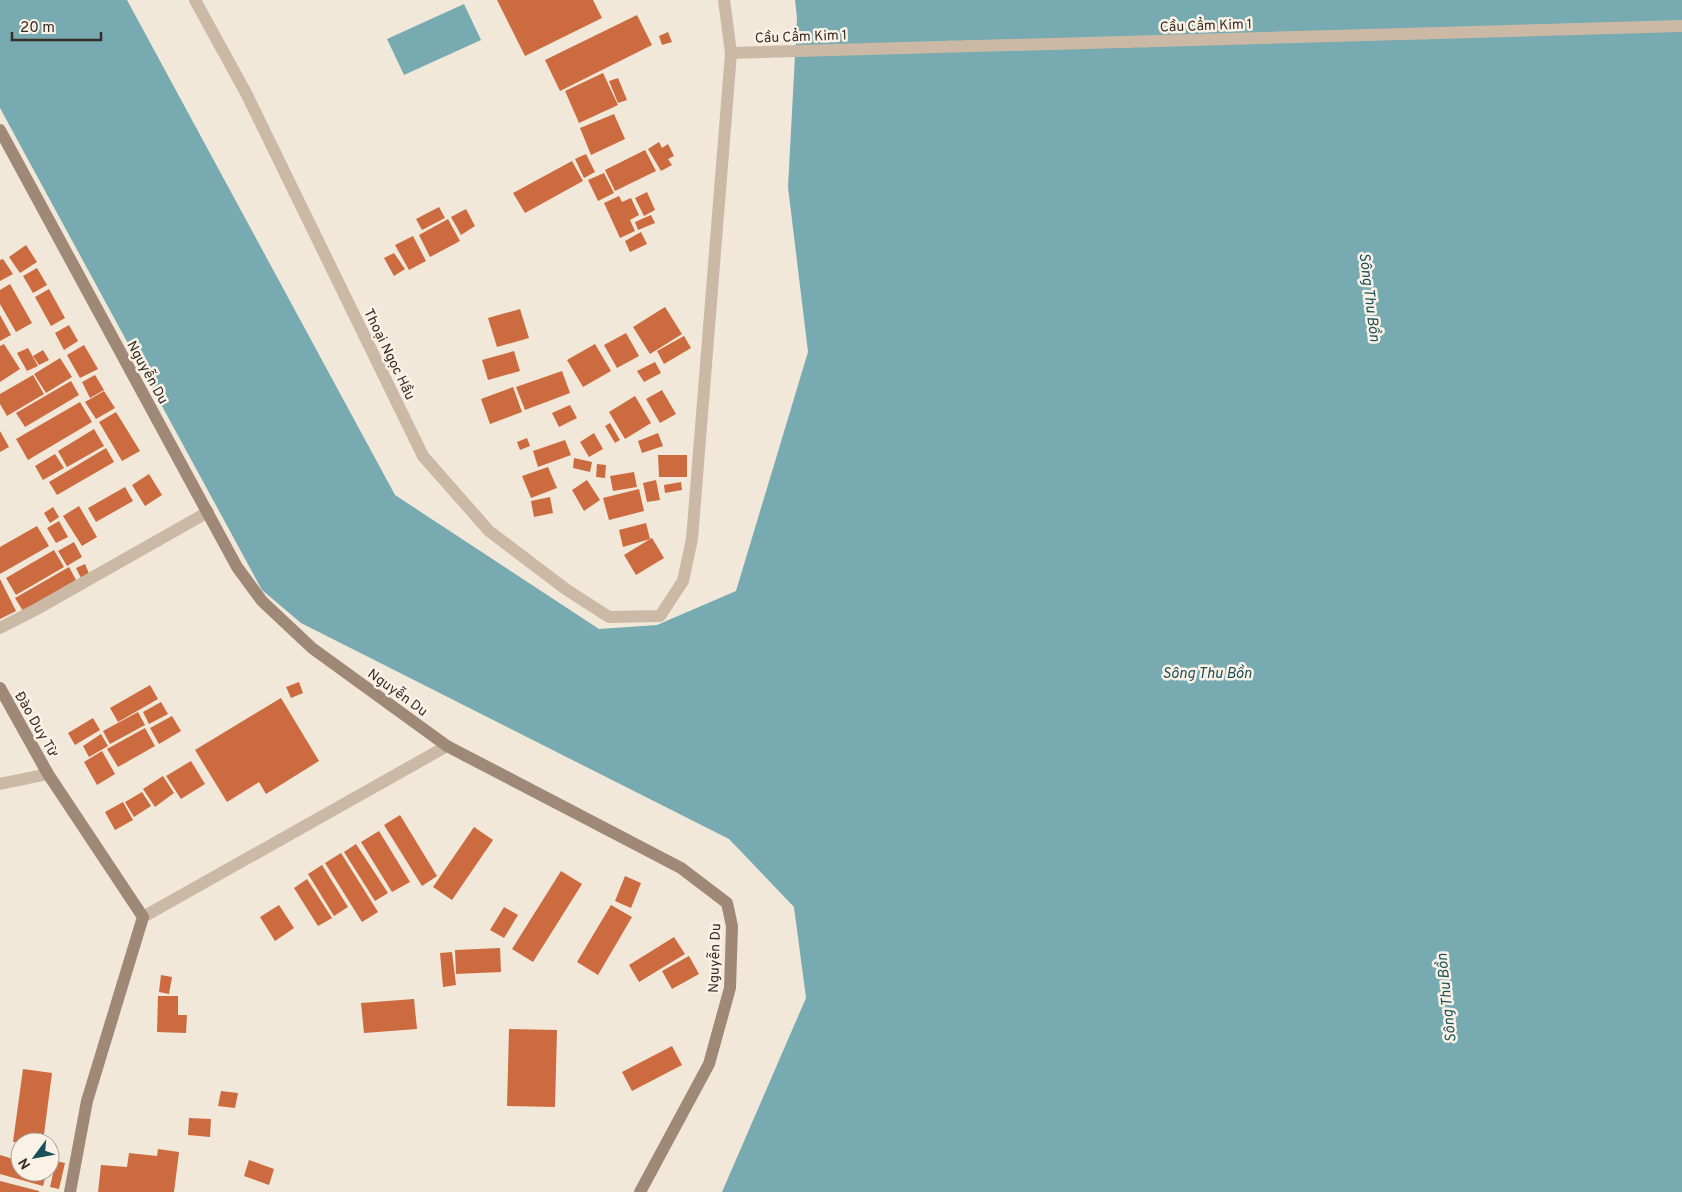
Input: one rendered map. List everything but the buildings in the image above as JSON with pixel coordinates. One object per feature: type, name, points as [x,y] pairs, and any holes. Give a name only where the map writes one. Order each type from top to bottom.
[{"type":"street","name":"Thoại Ngọc Hầu","points":[[195,0],[246,93],[423,456],[489,531],[567,590],[608,616],[660,616],[683,581],[692,539],[731,53]]},
{"type":"street","points":[[724,0],[731,53]]},
{"type":"street","name":"Cầu Cẩm Kim 1","points":[[731,53],[1682,26]]},
{"type":"street","name":"Nguyễn Du","points":[[0,130],[237,567],[262,601],[312,648],[447,746],[681,868],[727,903],[732,926],[730,988],[709,1064],[640,1192]]},
{"type":"street","points":[[0,628],[208,512]]},
{"type":"street","name":"Đào Duy Từ","points":[[0,688],[48,774],[143,917]]},
{"type":"street","points":[[70,1192],[87,1101],[143,917],[447,746]]},
{"type":"street","points":[[0,784],[48,774]]},
{"type":"water","name":"Sông Thu Bồn","points":[[0,0],[127,0],[395,495],[599,629],[657,625],[736,591],[808,352],[788,187],[797,18],[795,0],[1682,0],[1682,1192],[722,1192],[806,998],[794,907],[729,839],[301,623],[262,590],[0,108]]},
{"type":"water","points":[[464,4],[481,40],[404,75],[387,39]]}]
